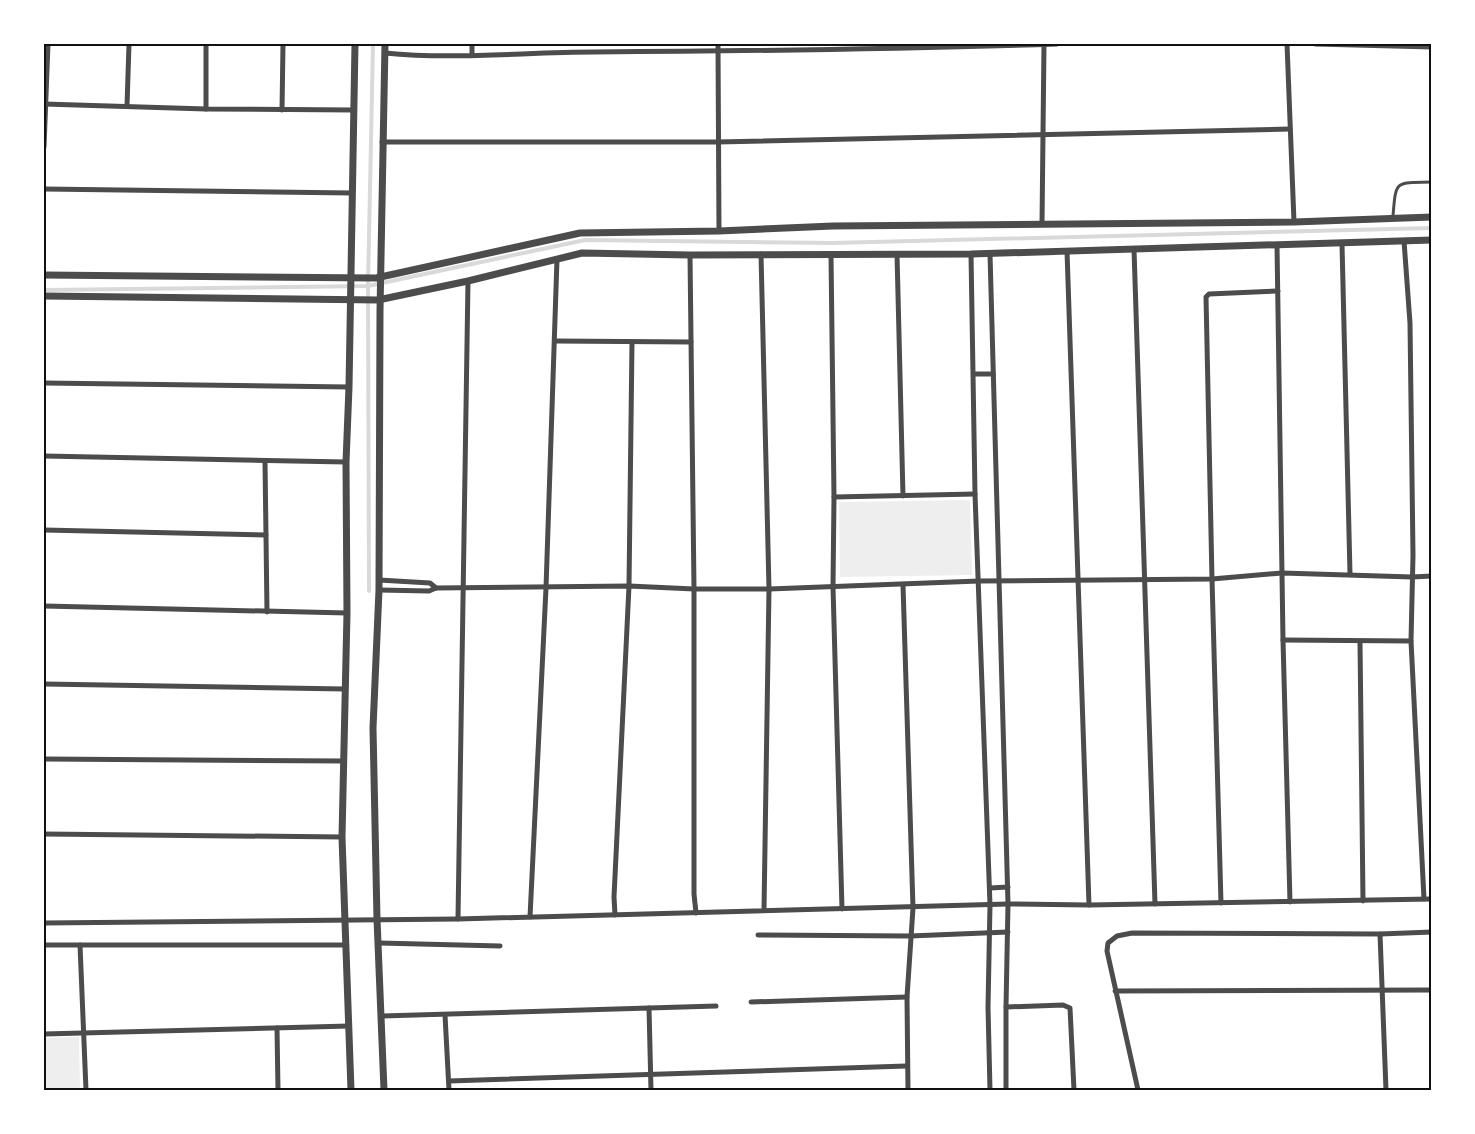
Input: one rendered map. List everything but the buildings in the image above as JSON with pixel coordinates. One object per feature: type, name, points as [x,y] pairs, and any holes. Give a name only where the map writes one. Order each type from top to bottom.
[{"type":"street","points":[[44,147],[48,44]]},
{"type":"street","points":[[127,106],[129,44]]},
{"type":"street","points":[[206,44],[206,109]]},
{"type":"street","points":[[282,110],[283,44]]},
{"type":"street","points":[[351,1090],[342,837],[347,613],[346,462],[350,387],[352,111],[355,44]]},
{"type":"street","points":[[384,1090],[385,1016],[377,921],[373,728],[380,591],[380,278],[385,44]]},
{"type":"street","points":[[472,44],[472,56]]},
{"type":"street","points":[[555,44],[555,52]]},
{"type":"street","points":[[630,44],[630,52]]},
{"type":"street","points":[[718,44],[719,231]]},
{"type":"street","points":[[1042,224],[1044,44]]},
{"type":"street","points":[[385,53],[472,56],[555,52],[1057,44]]},
{"type":"street","points":[[1287,44],[1294,222]]},
{"type":"street","points":[[1316,44],[1431,47]]},
{"type":"street","points":[[45,104],[352,111]]},
{"type":"street","points":[[382,142],[717,142],[1290,129]]},
{"type":"street","points":[[44,189],[352,194]]},
{"type":"street","points":[[44,275],[380,278],[580,233],[719,231],[834,226],[1294,222],[1431,217]]},
{"type":"street","points":[[44,296],[380,299],[468,281],[582,253],[990,254],[1431,240]]},
{"type":"street","points":[[1404,241],[1410,323],[1411,641],[1424,899]]},
{"type":"street","points":[[1342,244],[1350,574]]},
{"type":"street","points":[[1277,245],[1283,640],[1290,902]]},
{"type":"street","points":[[1134,249],[1155,904]]},
{"type":"street","points":[[1067,251],[1089,905]]},
{"type":"street","points":[[761,254],[769,589],[764,910]]},
{"type":"street","points":[[897,254],[903,496]]},
{"type":"street","points":[[971,254],[975,494],[990,888],[988,1007],[990,1090]]},
{"type":"street","points":[[990,254],[1008,887],[1006,1090]]},
{"type":"street","points":[[690,255],[694,589],[694,894],[696,913]]},
{"type":"street","points":[[831,255],[833,587],[842,909]]},
{"type":"street","points":[[530,917],[546,588],[558,259]]},
{"type":"street","points":[[458,919],[468,281]]},
{"type":"street","points":[[1221,903],[1206,297],[1209,294],[1278,291]]},
{"type":"street","points":[[555,342],[691,342]]},
{"type":"street","points":[[615,915],[628,586],[632,342]]},
{"type":"street","points":[[974,374],[993,374]]},
{"type":"street","points":[[44,383],[350,387]]},
{"type":"street","points":[[44,456],[346,462]]},
{"type":"street","points":[[265,461],[267,612]]},
{"type":"street","points":[[834,497],[975,494]]},
{"type":"street","points":[[44,530],[266,535]]},
{"type":"street","points":[[380,591],[429,591],[436,588],[628,586],[769,589],[979,581],[1212,579],[1282,573],[1431,576]]},
{"type":"street","points":[[379,580],[430,583],[436,588]]},
{"type":"street","points":[[903,585],[912,910],[907,997],[908,1090]]},
{"type":"street","points":[[44,606],[347,613]]},
{"type":"street","points":[[1283,640],[1411,641]]},
{"type":"street","points":[[1360,642],[1363,901]]},
{"type":"street","points":[[44,684],[345,689]]},
{"type":"street","points":[[44,759],[344,762]]},
{"type":"street","points":[[44,834],[342,837]]},
{"type":"street","points":[[990,888],[1008,887]]},
{"type":"street","points":[[44,922],[344,919],[377,921],[764,910],[912,910],[1008,906],[1431,899]]},
{"type":"street","points":[[758,935],[910,934],[990,930],[1008,933]]},
{"type":"street","points":[[1138,1090],[1107,951],[1108,943],[1121,935],[1132,933],[1380,934],[1431,932]]},
{"type":"street","points":[[1380,934],[1386,1090]]},
{"type":"street","points":[[379,941],[500,946]]},
{"type":"street","points":[[44,945],[345,944]]},
{"type":"street","points":[[80,945],[86,1090]]},
{"type":"street","points":[[1115,991],[1431,990]]},
{"type":"street","points":[[751,1002],[907,997]]},
{"type":"street","points":[[1006,1007],[1063,1005],[1070,1008],[1074,1090]]},
{"type":"street","points":[[385,1016],[716,1006]]},
{"type":"street","points":[[649,1008],[651,1090]]},
{"type":"street","points":[[445,1015],[449,1090]]},
{"type":"street","points":[[44,1034],[349,1026]]},
{"type":"street","points":[[277,1028],[279,1090]]},
{"type":"street","points":[[448,1081],[906,1066]]},
{"type":"lane","points":[[1393,218],[1395,188],[1399,184],[1431,182]]},
{"type":"shaded area","points":[[970,500],[972,575],[840,577],[839,502]]},
{"type":"shaded area","points":[[79,1037],[80,1090],[44,1090],[44,1038]]},
{"type":"waterway","points":[[369,591],[368,286],[373,44]]},
{"type":"waterway","points":[[44,290],[368,286],[585,240],[833,243],[1432,228]]}]
